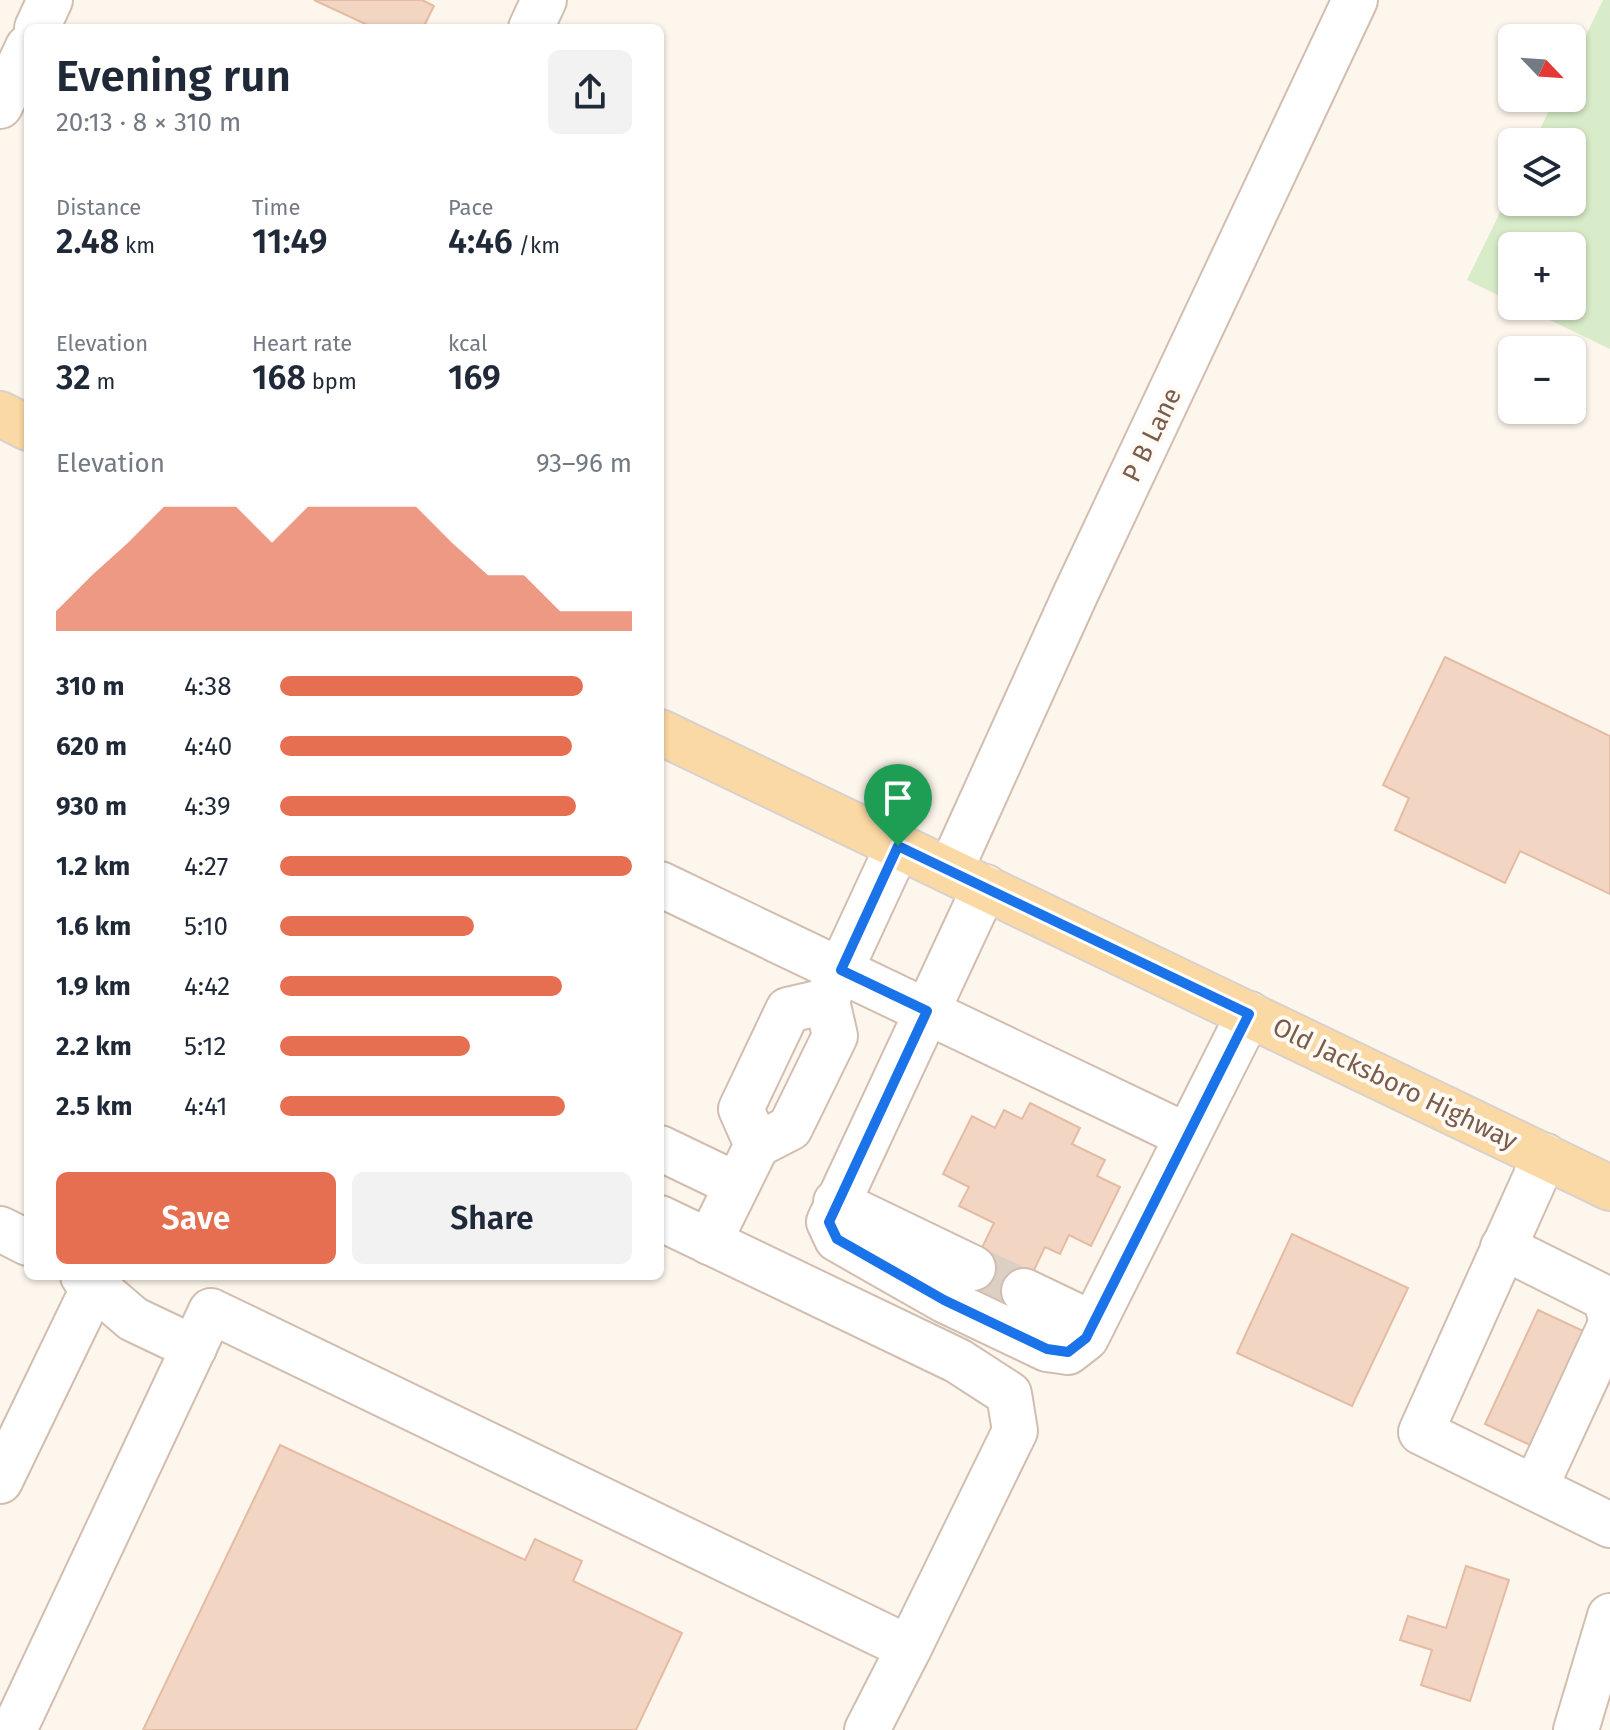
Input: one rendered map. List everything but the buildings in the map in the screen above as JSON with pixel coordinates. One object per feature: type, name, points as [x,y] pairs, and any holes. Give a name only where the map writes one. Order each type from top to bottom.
[{"type":"main road","points":[[0,414],[24,426]]},
{"type":"main road","name":"Old Jacksboro Highway","points":[[664,734],[1610,1188]]},
{"type":"street","points":[[39,24],[50,0]]},
{"type":"street","points":[[533,24],[544,0]]},
{"type":"street","name":"P B Lane","points":[[836,1202],[927,1011],[968,879],[1076,593],[1355,0]]},
{"type":"street","points":[[0,106],[24,55]]},
{"type":"street","points":[[709,1242],[757,1145],[790,1128],[835,1036],[834,986],[898,846]]},
{"type":"street","points":[[664,886],[834,986],[927,1011],[1187,1136]]},
{"type":"street","points":[[973,1268],[836,1202],[829,1222],[837,1239],[944,1300],[1034,1343],[1068,1352],[1086,1338],[1249,1014]]},
{"type":"street","points":[[664,1150],[737,1185]]},
{"type":"street","points":[[1545,1156],[1421,1432],[1610,1525]]},
{"type":"street","points":[[664,1220],[958,1361],[1009,1394],[1015,1431],[867,1730]]},
{"type":"street","points":[[0,1229],[24,1241]]},
{"type":"street","points":[[1503,1247],[1605,1298],[1610,1315]]},
{"type":"street","points":[[0,1481],[92,1280]]},
{"type":"street","points":[[93,1280],[133,1319],[211,1312],[909,1648]]},
{"type":"street","points":[[1024,1291],[1093,1324]]},
{"type":"street","points":[[14,1730],[211,1312]]},
{"type":"street","points":[[1535,1488],[1610,1326]]},
{"type":"street","points":[[1576,1730],[1601,1681],[1610,1616]]},
{"type":"green space","points":[[1603,0],[1610,0],[1610,349],[1550,320],[1586,320],[1586,232],[1498,232],[1498,295],[1467,280],[1498,216],[1586,216],[1586,128],[1541,128],[1548,112],[1586,112],[1586,35]]},
{"type":"tunnel","points":[[973,1268],[1024,1291]]},
{"type":"route","points":[[898,846],[1249,1014],[1086,1338],[1068,1352],[1047,1349],[944,1300],[837,1239],[829,1222],[927,1011],[841,970],[898,846]]}]
